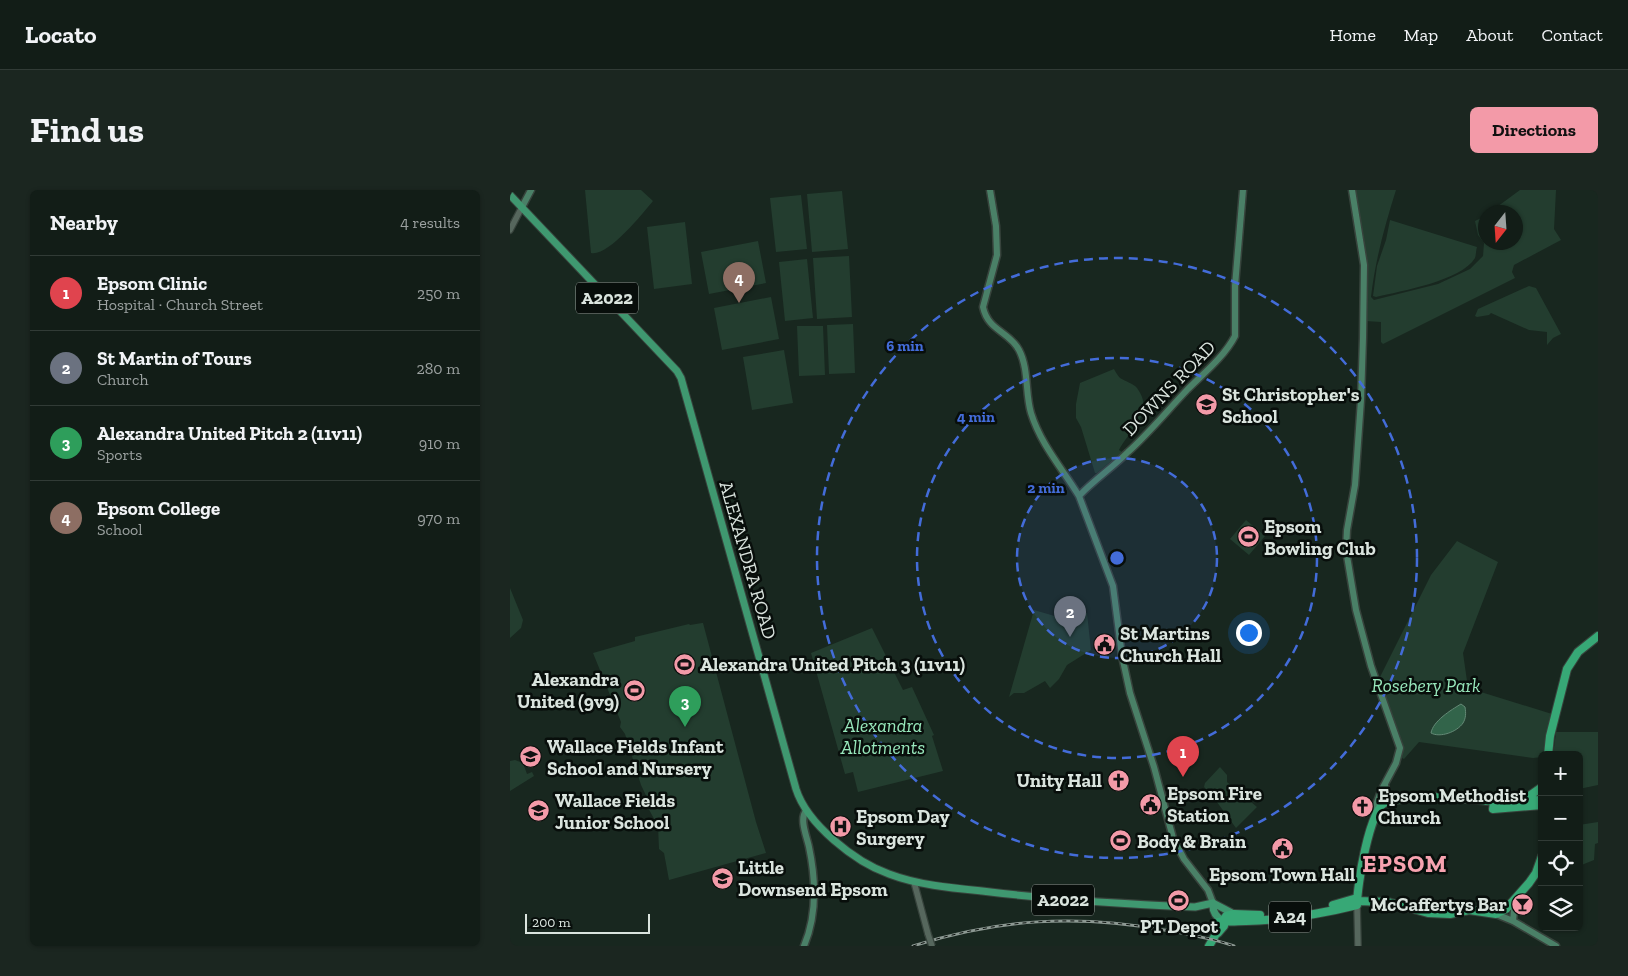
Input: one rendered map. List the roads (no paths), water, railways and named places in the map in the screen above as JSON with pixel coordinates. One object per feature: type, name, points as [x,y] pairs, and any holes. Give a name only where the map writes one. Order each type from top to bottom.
[{"type":"highway","points":[[1548,751],[1550,736],[1567,669],[1578,652],[1598,636]]},
{"type":"highway","points":[[1523,800],[1538,790]]},
{"type":"highway","points":[[1357,901],[1366,846],[1378,809],[1384,802],[1435,796],[1494,805],[1538,806]]},
{"type":"highway","points":[[1494,805],[1523,800],[1538,800]]},
{"type":"highway","points":[[1496,914],[1506,909],[1515,900],[1536,873],[1538,867]]},
{"type":"highway","name":"A24","points":[[1234,914],[1257,915],[1295,912],[1357,901],[1388,902],[1428,913],[1450,914],[1469,910],[1496,914]]},
{"type":"highway","name":"A24","points":[[1223,921],[1296,916],[1357,901]]},
{"type":"highway","points":[[1209,946],[1216,934],[1214,932],[1218,922],[1223,921],[1226,916],[1234,914]]},
{"type":"main road","points":[[522,207],[531,190]]},
{"type":"main road","points":[[990,190],[997,243],[994,268],[983,307],[984,313],[990,323],[1012,340],[1019,350],[1023,358],[1027,395],[1034,422],[1048,451],[1079,496],[1113,586],[1122,656],[1130,693],[1174,838],[1184,859],[1208,890],[1213,903],[1221,912],[1223,921]]},
{"type":"main road","name":"DOWNS ROAD","points":[[1079,496],[1099,476],[1130,451],[1163,414],[1220,358],[1236,336],[1235,286],[1243,190]]},
{"type":"main road","points":[[1352,190],[1364,265],[1361,400],[1355,485],[1347,530],[1346,550],[1356,610],[1371,666],[1400,748],[1398,758],[1376,804],[1378,809]]},
{"type":"main road","name":"A2022","points":[[510,195],[522,207]]},
{"type":"main road","name":"ALEXANDRA ROAD","points":[[522,207],[677,371],[681,378],[799,798],[806,810],[854,857],[881,871],[914,882]]},
{"type":"main road","points":[[1385,786],[1387,795],[1393,800]]},
{"type":"main road","points":[[804,946],[811,926],[814,892],[811,856],[803,818],[806,810]]},
{"type":"main road","name":"A2022","points":[[914,882],[1043,898],[1195,907],[1213,903]]},
{"type":"main road","points":[[1511,920],[1515,900]]},
{"type":"main road","points":[[1213,903],[1234,914]]},
{"type":"main road","points":[[1506,909],[1511,920]]},
{"type":"main road","points":[[1496,914],[1511,920],[1554,946]]},
{"type":"street","points":[[510,230],[522,207]]},
{"type":"street","points":[[914,882],[932,946]]},
{"type":"street","points":[[1357,901],[1358,946]]},
{"type":"railway","points":[[913,946],[976,930],[1037,922],[1068,921],[1131,925],[1199,936],[1234,946]]},
{"type":"place","name":"Epsom College","points":[[739,303]]},
{"type":"place","name":"St Christopher's School","points":[[1206,405]]},
{"type":"place","name":"Epsom Bowling Club","points":[[1248,537]]},
{"type":"place","name":"St Martin of Tours","points":[[1070,637]]},
{"type":"place","name":"St Martins Church Hall","points":[[1104,644]]},
{"type":"place","name":"Alexandra United Pitch 3 (11v11)","points":[[684,664]]},
{"type":"place","name":"Alexandra United (9v9)","points":[[635,690]]},
{"type":"place","name":"Alexandra United Pitch 2 (11v11)","points":[[685,727]]},
{"type":"place","name":"Wallace Fields Infant School and Nursery","points":[[531,757]]},
{"type":"place","name":"Epsom Clinic","points":[[1183,777]]},
{"type":"place","name":"Unity Hall","points":[[1118,780]]},
{"type":"place","name":"Epsom Fire Station","points":[[1151,804]]},
{"type":"place","name":"Epsom Methodist Church","points":[[1362,806]]},
{"type":"place","name":"Wallace Fields Junior School","points":[[539,811]]},
{"type":"place","name":"Epsom Day Surgery","points":[[840,827]]},
{"type":"place","name":"Body & Brain","points":[[1121,841]]},
{"type":"place","name":"Epsom Town Hall","points":[[1282,848]]},
{"type":"place","name":"Little Downsend Epsom","points":[[722,878]]},
{"type":"place","name":"PT Depot","points":[[1179,900]]},
{"type":"place","name":"McCaffertys Bar","points":[[1523,904]]},
{"type":"district","name":"EPSOM","points":[[1405,863]]},
{"type":"park label","name":"Rosebery Park","points":[[1426,685]]},
{"type":"park label","name":"Alexandra Allotments","points":[[883,736]]}]
